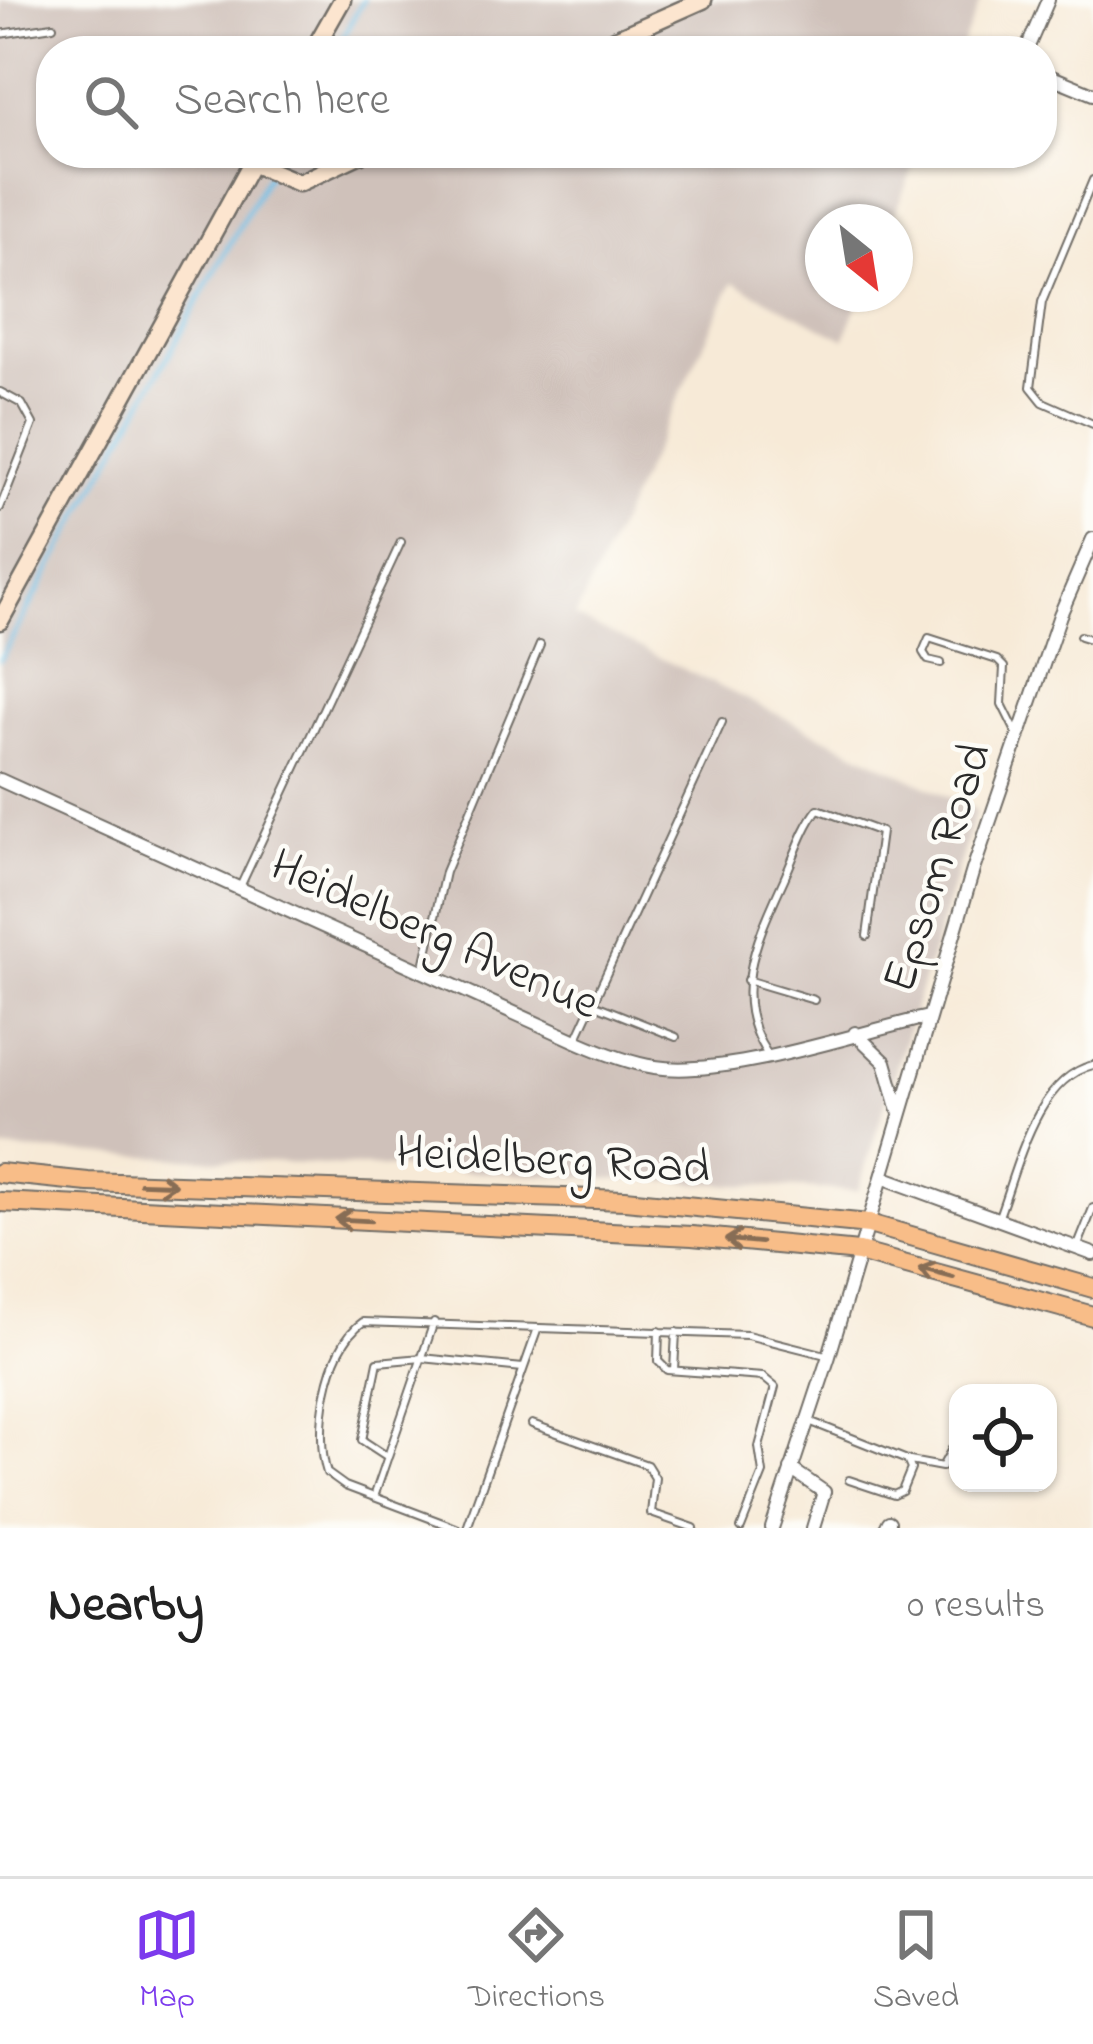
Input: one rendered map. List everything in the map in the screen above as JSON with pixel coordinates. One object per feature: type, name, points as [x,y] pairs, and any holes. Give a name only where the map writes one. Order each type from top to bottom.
[{"type":"main road","points":[[0,1163],[88,1182]]},
{"type":"main road","name":"Heidelberg Road","points":[[0,1173],[88,1182],[625,1200],[869,1224],[1093,1288]]},
{"type":"main road","name":"Heidelberg Road","points":[[0,1202],[692,1236],[859,1252],[1093,1316]]},
{"type":"street","points":[[322,36],[342,0]]},
{"type":"street","points":[[622,36],[703,0]]},
{"type":"street","points":[[1032,36],[1048,0]]},
{"type":"street","points":[[1057,79],[1093,94]]},
{"type":"street","points":[[0,621],[249,168]]},
{"type":"street","points":[[268,168],[299,182],[330,168]]},
{"type":"street","name":"Epsom Road","points":[[772,1528],[830,1356],[899,1112],[1018,737],[1092,545]]},
{"type":"street","name":"Heidelberg Avenue","points":[[0,780],[576,1042],[656,1067],[768,1055],[928,1017]]},
{"type":"street","points":[[855,1034],[885,1062],[899,1112]]},
{"type":"street","points":[[882,1177],[1093,1254]]},
{"type":"street","points":[[791,1469],[824,1492],[813,1528]]},
{"type":"lane","points":[[0,34],[53,26]]},
{"type":"lane","points":[[1093,180],[1042,302],[1031,387],[1043,402],[1093,424]]},
{"type":"lane","points":[[0,392],[22,404],[33,424],[0,508]]},
{"type":"lane","points":[[239,888],[401,542]]},
{"type":"lane","points":[[1080,636],[1093,640]]},
{"type":"lane","points":[[941,663],[928,660],[922,652],[929,638],[997,660],[1004,668],[1002,704],[1018,737]]},
{"type":"lane","points":[[423,971],[445,872],[540,645]]},
{"type":"lane","points":[[576,1042],[722,722]]},
{"type":"lane","points":[[768,1055],[750,1015],[747,980],[754,946],[818,809],[881,832],[867,936]]},
{"type":"lane","points":[[747,980],[814,1000]]},
{"type":"lane","points":[[593,1004],[676,1036]]},
{"type":"lane","points":[[998,1219],[1037,1119],[1060,1082],[1093,1065]]},
{"type":"lane","points":[[1077,1248],[1093,1208]]},
{"type":"lane","points":[[456,1528],[374,1497],[327,1473],[321,1436],[338,1356],[353,1329],[378,1319],[747,1334],[830,1356]]},
{"type":"lane","points":[[374,1497],[434,1322]]},
{"type":"lane","points":[[467,1528],[539,1327]]},
{"type":"lane","points":[[659,1330],[658,1361],[674,1370],[763,1377],[775,1387],[759,1447],[763,1473],[740,1528]]},
{"type":"lane","points":[[674,1370],[676,1331]]},
{"type":"lane","points":[[388,1457],[362,1439],[376,1368],[383,1359],[523,1368]]},
{"type":"lane","points":[[809,1421],[907,1460],[943,1467],[949,1455]]},
{"type":"lane","points":[[532,1424],[647,1465],[655,1478],[650,1513],[694,1528]]},
{"type":"lane","points":[[849,1480],[898,1494],[911,1469],[907,1460]]},
{"type":"shaded area","points":[[0,0],[981,0],[966,36],[36,36],[36,168],[913,168],[898,204],[805,204],[805,312],[855,312],[844,339],[733,282],[575,617],[976,810],[858,1191],[0,1149]]},
{"type":"waterway","points":[[343,36],[363,0]]},
{"type":"waterway","points":[[0,660],[272,168]]}]
